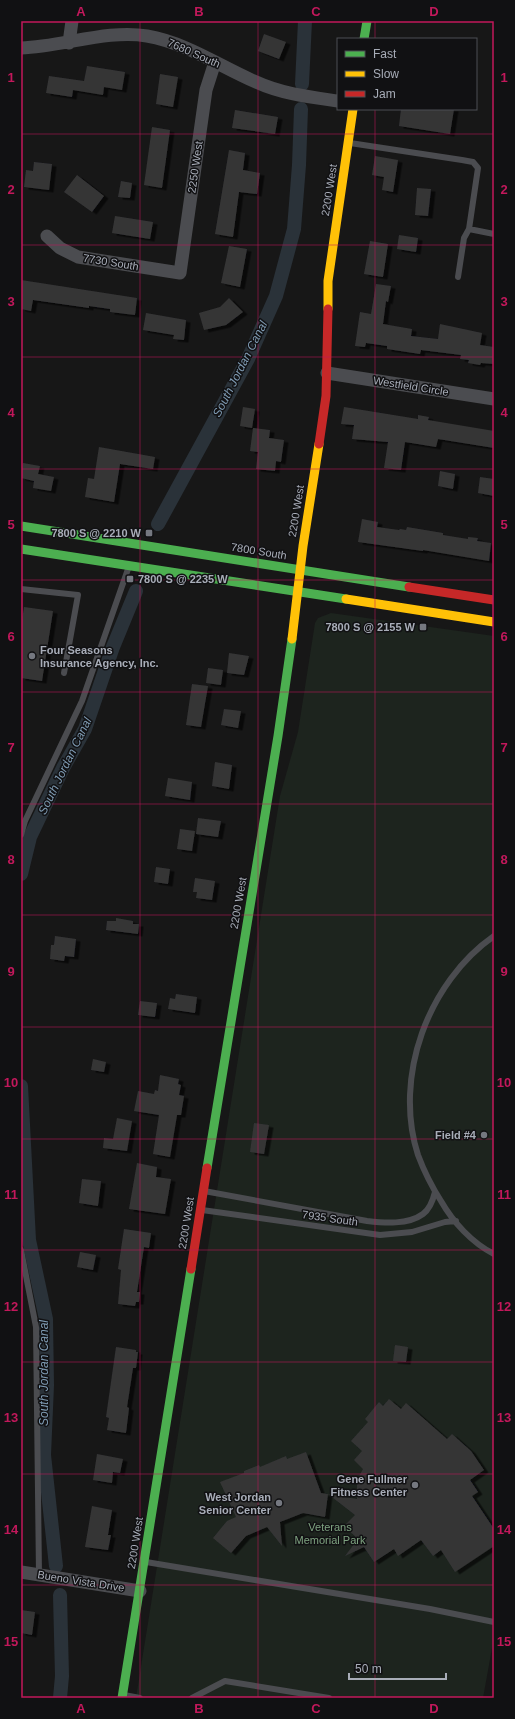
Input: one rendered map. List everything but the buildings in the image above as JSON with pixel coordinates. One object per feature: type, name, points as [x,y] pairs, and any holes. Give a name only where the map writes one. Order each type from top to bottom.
[{"type":"street","points":[[69,43],[72,21]]},
{"type":"street","points":[[364,38],[367,21]]},
{"type":"street","name":"7680 South","points":[[21,48],[69,43],[122,34],[146,36],[172,42],[257,83],[283,92],[337,101]]},
{"type":"street","name":"2250 West","points":[[180,273],[206,90],[215,62]]},
{"type":"street","name":"2200 West","points":[[122,1696],[278,736],[300,570],[324,412],[327,373],[328,281],[353,110]]},
{"type":"street","name":"7730 South","points":[[47,236],[60,248],[78,257],[180,273]]},
{"type":"street","name":"Westfield Circle","points":[[327,373],[494,399]]},
{"type":"street","name":"7800 South","points":[[21,526],[494,600]]},
{"type":"street","points":[[21,549],[494,622]]},
{"type":"street","name":"Bueno Vista Drive","points":[[21,1572],[140,1591]]},
{"type":"lane","points":[[348,143],[473,162],[478,168],[469,229],[464,238],[458,277]]},
{"type":"lane","points":[[469,229],[494,234]]},
{"type":"lane","points":[[21,836],[25,821],[82,701],[130,565]]},
{"type":"lane","points":[[21,589],[78,596],[64,673]]},
{"type":"lane","points":[[494,936],[465,961],[450,979],[427,1021],[414,1065],[411,1104],[418,1154],[435,1192],[456,1221],[477,1243],[494,1254]]},
{"type":"lane","name":"7935 South","points":[[203,1191],[367,1221],[388,1223],[409,1220],[423,1214],[431,1204],[435,1192]]},
{"type":"lane","name":"7935 South","points":[[200,1209],[380,1235],[412,1232],[445,1222],[456,1221]]},
{"type":"lane","points":[[21,1250],[36,1327],[39,1575]]},
{"type":"lane","points":[[145,1561],[423,1607],[494,1622]]},
{"type":"lane","points":[[192,1698],[225,1682],[329,1698]]},
{"type":"lane","points":[[122,1696],[140,1698]]},
{"type":"green space","name":"Veterans Memorial Park","points":[[331,613],[494,636],[494,1637],[483,1698],[136,1698],[280,796],[298,732],[315,623],[318,618]]},
{"type":"waterway","name":"South Jordan Canal","points":[[302,84],[305,21]]},
{"type":"waterway","name":"South Jordan Canal","points":[[158,524],[248,359],[276,296],[294,229],[299,165],[301,109]]},
{"type":"waterway","name":"South Jordan Canal","points":[[21,874],[30,837],[63,768],[85,729],[113,647],[136,591]]},
{"type":"waterway","name":"South Jordan Canal","points":[[21,1086],[29,1240],[46,1319],[47,1385],[44,1455],[56,1566]]},
{"type":"waterway","name":"South Jordan Canal","points":[[60,1595],[62,1676],[60,1698]]},
{"type":"traffic: fast","points":[[364,38],[367,21]]},
{"type":"traffic: fast","points":[[21,526],[409,587]]},
{"type":"traffic: fast","points":[[21,549],[346,599]]},
{"type":"traffic: fast","points":[[207,1168],[278,736],[292,639]]},
{"type":"traffic: fast","points":[[122,1698],[191,1269]]},
{"type":"traffic: slow","points":[[328,309],[328,281],[353,110]]},
{"type":"traffic: slow","points":[[292,639],[303,546],[319,444]]},
{"type":"traffic: slow","points":[[346,599],[494,622]]},
{"type":"traffic: jam","points":[[319,444],[326,396],[328,309]]},
{"type":"traffic: jam","points":[[409,587],[494,600]]},
{"type":"traffic: jam","points":[[191,1269],[207,1168]]},
{"type":"place","name":"7800 S @ 2210 W","points":[[149,533]]},
{"type":"place","name":"7800 S @ 2235 W","points":[[130,579]]},
{"type":"place","name":"7800 S @ 2155 W","points":[[423,627]]},
{"type":"place","name":"Four Seasons Insurance Agency, Inc.","points":[[32,656]]},
{"type":"place","name":"Field #4","points":[[484,1135]]},
{"type":"place","name":"Gene Fullmer Fitness Center","points":[[415,1485]]},
{"type":"place","name":"West Jordan Senior Center","points":[[279,1503]]}]
